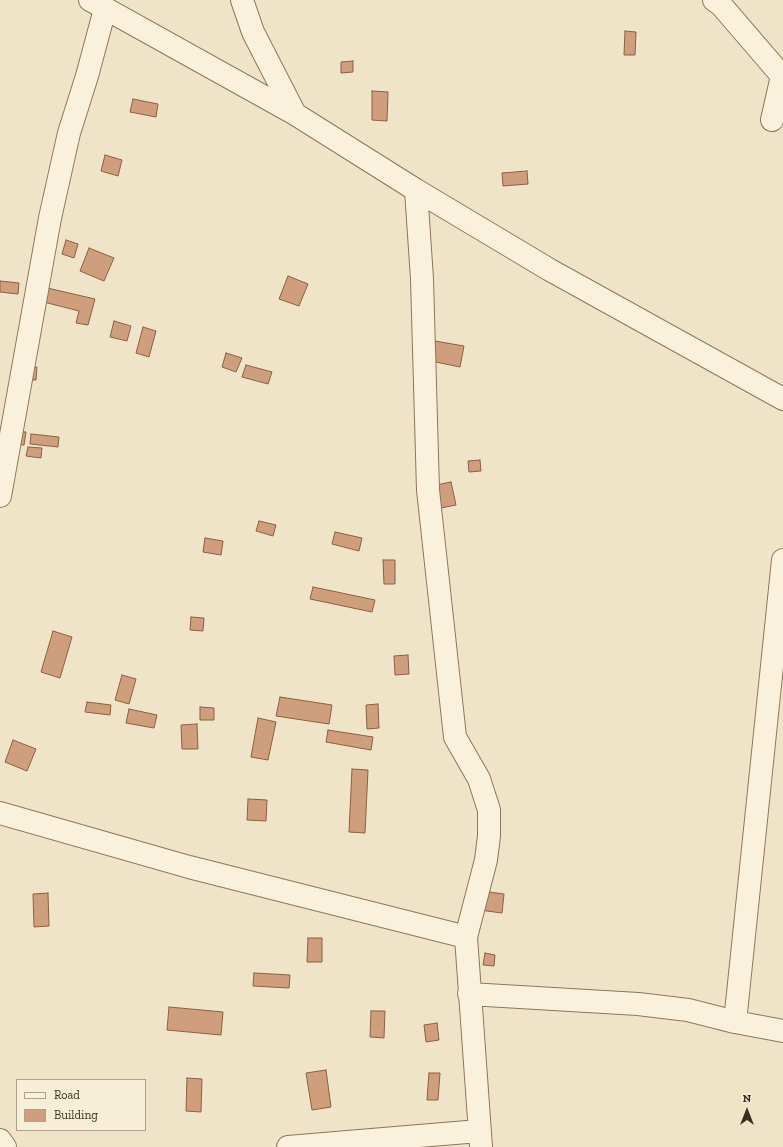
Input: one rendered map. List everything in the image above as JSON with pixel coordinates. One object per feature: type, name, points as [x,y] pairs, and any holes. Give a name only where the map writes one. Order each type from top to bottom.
[{"type":"street","points":[[242,0],[253,32],[295,114]]},
{"type":"street","points":[[714,0],[783,75],[772,120]]},
{"type":"street","points":[[0,496],[50,218],[69,133],[87,76],[98,4],[295,114],[416,190],[550,270],[783,399]]},
{"type":"street","points":[[288,1147],[480,1139],[466,937],[486,860],[489,836],[488,810],[479,779],[455,737],[428,490],[422,279],[416,190]]},
{"type":"street","points":[[736,1022],[783,560]]},
{"type":"street","points":[[0,813],[189,867],[466,937]]},
{"type":"street","points":[[469,994],[638,1004],[688,1010],[736,1022],[783,1031]]},
{"type":"street","points":[[0,1140],[5,1147]]},
{"type":"building","points":[[625,31],[636,32],[635,55],[624,55]]},
{"type":"building","points":[[353,61],[353,72],[341,73],[341,62]]},
{"type":"building","points":[[372,91],[388,92],[387,121],[372,120]]},
{"type":"building","points":[[133,99],[158,104],[156,117],[130,112]]},
{"type":"building","points":[[105,155],[122,160],[118,176],[101,171]]},
{"type":"building","points":[[527,171],[528,184],[503,186],[502,173]]},
{"type":"building","points":[[66,240],[78,244],[74,258],[62,254]]},
{"type":"building","points":[[89,248],[114,258],[104,281],[80,271]]},
{"type":"building","points":[[288,276],[308,284],[299,306],[279,299]]},
{"type":"building","points":[[0,281],[19,283],[18,294],[0,292]]},
{"type":"building","points":[[43,287],[95,299],[88,325],[76,323],[79,311],[40,301]]},
{"type":"building","points":[[114,321],[131,326],[127,341],[110,337]]},
{"type":"building","points":[[143,327],[156,331],[149,357],[136,353]]},
{"type":"building","points":[[435,341],[464,346],[460,367],[431,361]]},
{"type":"building","points":[[226,353],[242,358],[236,372],[222,367]]},
{"type":"building","points":[[246,365],[272,372],[268,384],[242,377]]},
{"type":"building","points":[[27,367],[37,367],[36,380],[27,380]]},
{"type":"building","points":[[13,431],[26,432],[24,445],[12,444]]},
{"type":"building","points":[[31,434],[59,437],[58,447],[30,444]]},
{"type":"building","points":[[28,447],[42,448],[41,458],[26,456]]},
{"type":"building","points":[[480,460],[481,471],[469,472],[468,461]]},
{"type":"building","points":[[451,482],[456,505],[441,508],[436,485]]},
{"type":"building","points":[[259,521],[276,525],[273,536],[256,531]]},
{"type":"building","points":[[335,532],[362,538],[359,551],[332,544]]},
{"type":"building","points":[[205,538],[223,541],[221,555],[203,552]]},
{"type":"building","points":[[383,560],[395,560],[395,584],[384,584]]},
{"type":"building","points":[[313,587],[375,600],[372,612],[310,599]]},
{"type":"building","points":[[191,617],[204,618],[203,631],[190,630]]},
{"type":"building","points":[[53,631],[72,637],[60,678],[41,672]]},
{"type":"building","points":[[408,655],[409,674],[395,675],[394,656]]},
{"type":"building","points":[[122,675],[136,679],[129,704],[115,700]]},
{"type":"building","points":[[280,697],[332,705],[329,724],[276,716]]},
{"type":"building","points":[[87,702],[111,705],[110,715],[85,712]]},
{"type":"building","points":[[378,704],[379,728],[367,729],[366,705]]},
{"type":"building","points":[[200,707],[214,708],[214,720],[200,720]]},
{"type":"building","points":[[129,709],[157,715],[154,728],[126,723]]},
{"type":"building","points":[[258,718],[276,722],[268,760],[251,757]]},
{"type":"building","points":[[197,724],[198,749],[182,749],[181,725]]},
{"type":"building","points":[[328,730],[373,737],[371,750],[326,742]]},
{"type":"building","points":[[13,740],[36,749],[27,771],[5,762]]},
{"type":"building","points":[[352,769],[368,770],[365,833],[349,832]]},
{"type":"building","points":[[248,799],[267,800],[266,821],[247,820]]},
{"type":"building","points":[[482,891],[504,894],[502,913],[479,910]]},
{"type":"building","points":[[48,893],[49,926],[34,927],[33,894]]},
{"type":"building","points":[[308,938],[322,938],[322,962],[307,962]]},
{"type":"building","points":[[485,953],[495,955],[494,966],[483,965]]},
{"type":"building","points":[[254,973],[290,975],[289,988],[253,986]]},
{"type":"building","points":[[169,1007],[223,1012],[221,1035],[167,1030]]},
{"type":"building","points":[[371,1011],[385,1011],[384,1038],[370,1037]]},
{"type":"building","points":[[437,1023],[439,1040],[426,1042],[424,1025]]},
{"type":"building","points":[[326,1070],[331,1107],[312,1110],[306,1073]]},
{"type":"building","points":[[429,1073],[440,1073],[438,1100],[427,1100]]},
{"type":"building","points":[[187,1078],[202,1079],[201,1112],[186,1111]]}]
